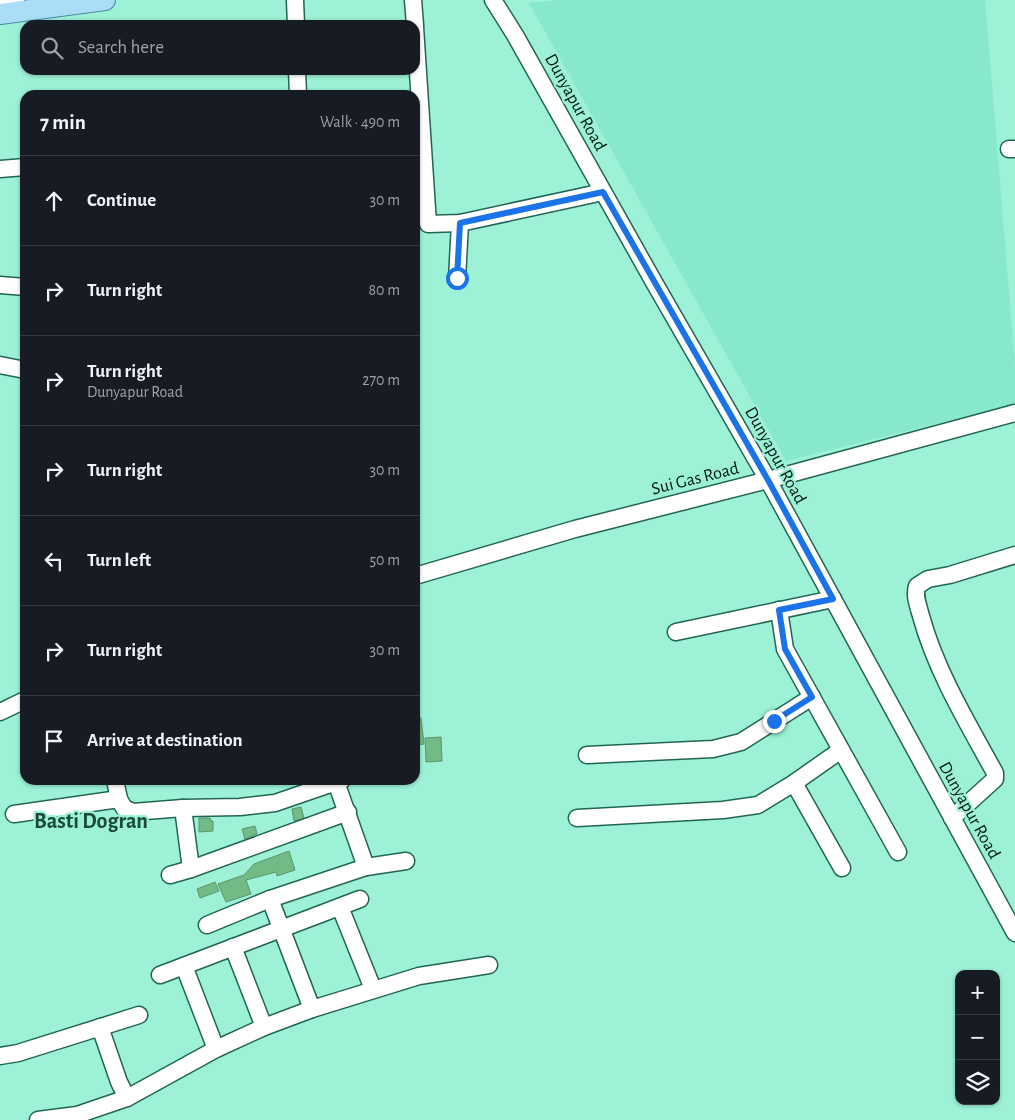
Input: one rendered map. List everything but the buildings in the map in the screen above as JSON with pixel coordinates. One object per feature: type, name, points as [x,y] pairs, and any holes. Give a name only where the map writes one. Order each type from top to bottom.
[{"type":"main road","points":[[0,14],[106,0]]},
{"type":"street","points":[[0,2],[16,0]]},
{"type":"street","points":[[295,0],[296,20]]},
{"type":"street","points":[[413,0],[415,20]]},
{"type":"street","name":"Dunyapur Road","points":[[493,0],[515,35],[768,480],[1015,934]]},
{"type":"street","points":[[297,75],[298,90]]},
{"type":"street","points":[[416,75],[417,90]]},
{"type":"street","points":[[0,169],[20,167]]},
{"type":"street","points":[[420,172],[428,224],[460,223],[603,192]]},
{"type":"street","points":[[457,278],[460,223]]},
{"type":"street","points":[[0,285],[20,287]]},
{"type":"street","points":[[0,365],[20,369]]},
{"type":"street","name":"Sui Gas Road","points":[[420,575],[575,529],[768,480],[1015,413]]},
{"type":"street","points":[[952,818],[994,779],[995,773],[959,707],[928,643],[915,594],[917,586],[928,579],[950,575],[1015,556]]},
{"type":"street","points":[[676,632],[833,599]]},
{"type":"street","points":[[779,610],[785,649],[898,852]]},
{"type":"street","points":[[587,755],[713,749],[741,742],[812,697]]},
{"type":"street","points":[[0,712],[20,702]]},
{"type":"street","points":[[577,818],[723,810],[758,805],[794,783],[841,750]]},
{"type":"street","points":[[794,783],[842,868]]},
{"type":"street","points":[[116,785],[119,799],[124,808],[133,812],[182,808],[240,807],[275,803],[326,785]]},
{"type":"street","points":[[341,785],[366,867]]},
{"type":"street","points":[[14,814],[119,799]]},
{"type":"street","points":[[182,808],[191,869]]},
{"type":"street","points":[[170,875],[348,812]]},
{"type":"street","points":[[207,925],[270,899],[366,867],[406,861]]},
{"type":"street","points":[[270,899],[312,1009]]},
{"type":"street","points":[[160,975],[360,900]]},
{"type":"street","points":[[340,907],[373,989]]},
{"type":"street","points":[[234,947],[264,1027]]},
{"type":"street","points":[[184,966],[216,1049]]},
{"type":"street","points":[[38,1120],[77,1115],[126,1098],[216,1049],[264,1027],[312,1009],[419,976],[489,966]]},
{"type":"street","points":[[0,1056],[18,1053],[139,1015]]},
{"type":"street","points":[[100,1027],[126,1098]]},
{"type":"shaded area","points":[[559,0],[985,0],[1015,366],[1015,404],[786,461],[529,3]]},
{"type":"district","name":"Basti Dogran","points":[[91,820]]},
{"type":"route","points":[[457,278],[460,223],[603,192],[768,480],[833,599],[779,610],[785,649],[812,697],[774,721]]}]
